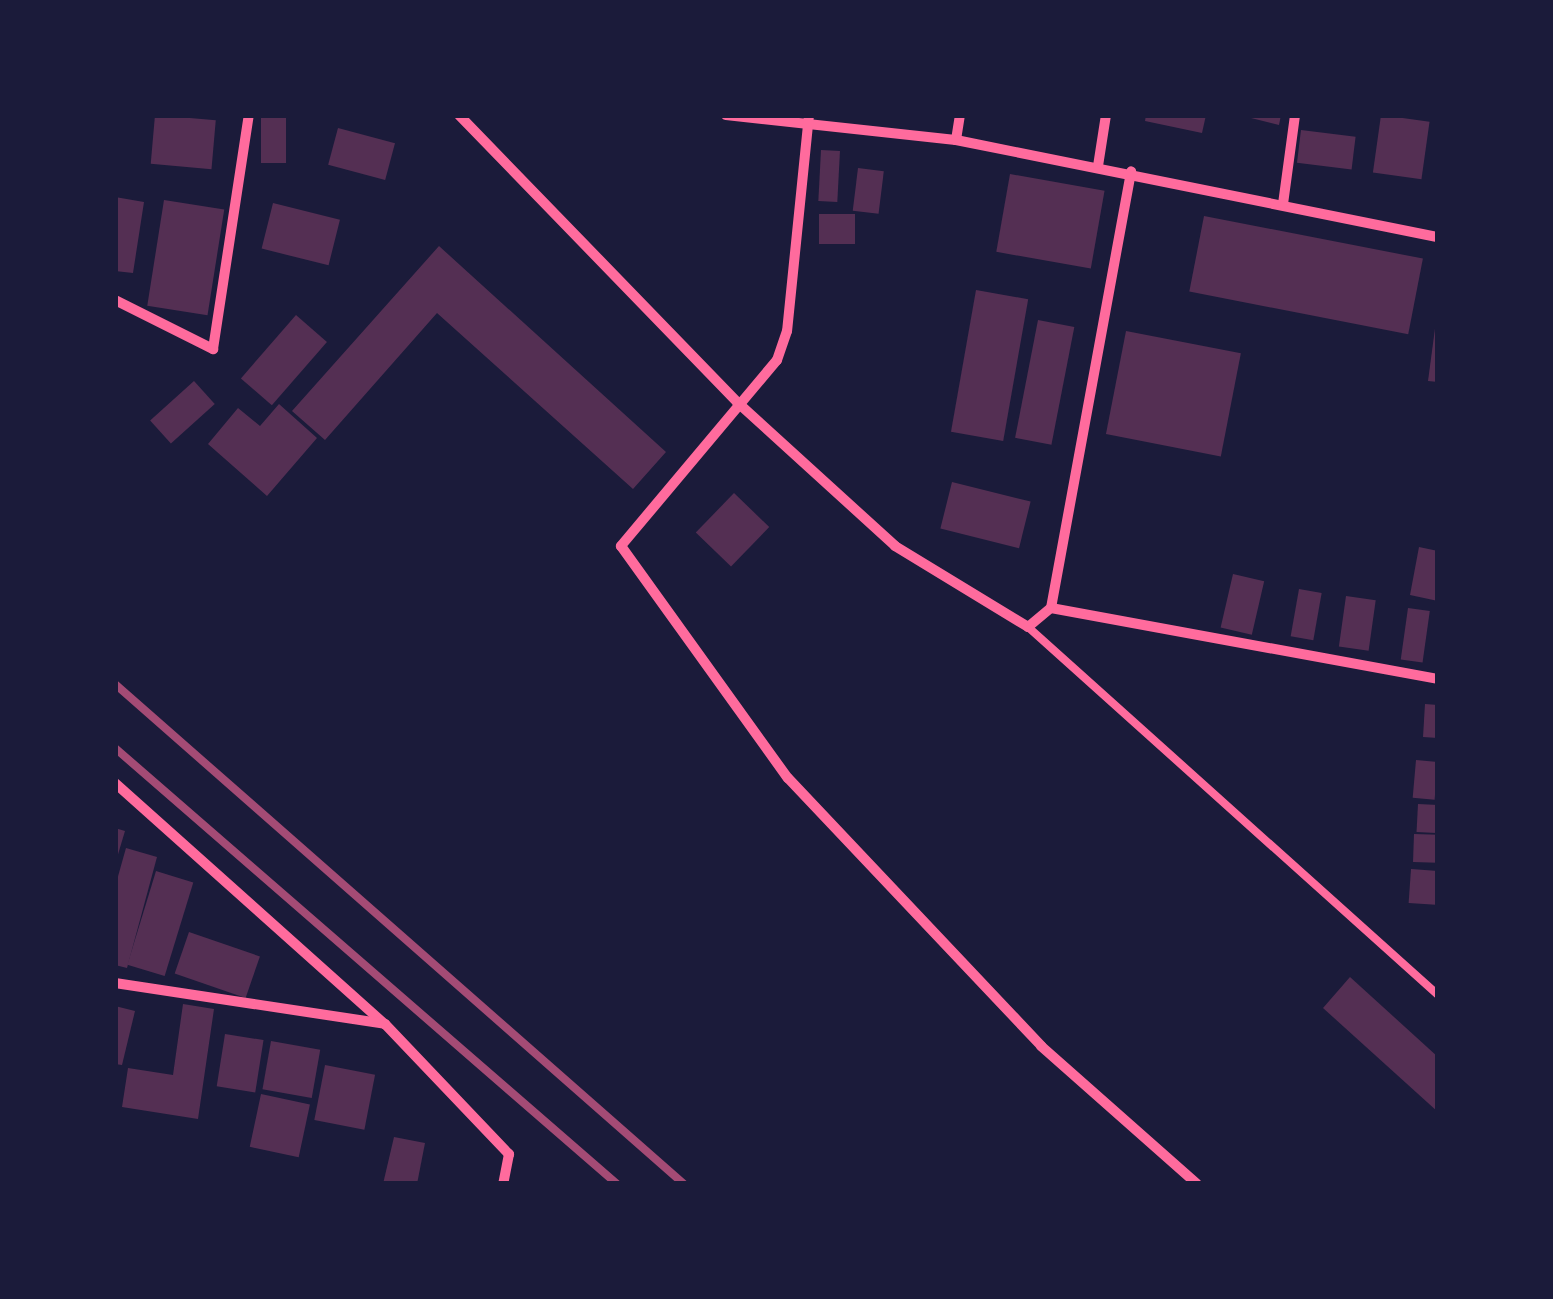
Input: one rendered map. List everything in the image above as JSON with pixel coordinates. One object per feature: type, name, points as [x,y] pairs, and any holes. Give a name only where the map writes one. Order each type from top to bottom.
[{"type":"street","points":[[115,300],[213,350],[249,115]]},
{"type":"street","points":[[460,115],[737,402],[895,546],[1028,627],[1051,608],[1131,171]]},
{"type":"street","points":[[726,115],[956,140],[1131,171],[1438,236]]},
{"type":"street","points":[[956,140],[960,115]]},
{"type":"street","points":[[1098,166],[1106,115]]},
{"type":"street","points":[[1283,204],[1296,115]]},
{"type":"street","points":[[808,121],[788,331],[777,360],[737,402],[621,546],[788,778],[1041,1046],[1197,1184]]},
{"type":"street","points":[[1051,608],[1438,679]]},
{"type":"street","points":[[115,783],[385,1024],[509,1154],[502,1184]]},
{"type":"street","points":[[115,983],[385,1024]]},
{"type":"lane","points":[[1028,627],[1438,995]]},
{"type":"building","points":[[155,115],[216,120],[211,169],[151,164]]},
{"type":"building","points":[[261,115],[286,115],[286,163],[261,163]]},
{"type":"building","points":[[1146,115],[1206,115],[1202,133],[1145,121]]},
{"type":"building","points":[[1239,115],[1281,115],[1279,125]]},
{"type":"building","points":[[1381,115],[1430,122],[1421,179],[1373,172]]},
{"type":"building","points":[[338,128],[395,143],[385,180],[328,165]]},
{"type":"building","points":[[1301,130],[1356,137],[1352,169],[1297,163]]},
{"type":"building","points":[[821,150],[840,151],[837,202],[818,201]]},
{"type":"building","points":[[858,168],[884,171],[879,214],[853,211]]},
{"type":"building","points":[[1010,174],[1105,191],[1091,268],[996,252]]},
{"type":"building","points":[[115,197],[144,202],[133,273],[115,271]]},
{"type":"building","points":[[164,200],[224,210],[208,315],[147,306]]},
{"type":"building","points":[[273,203],[340,220],[329,265],[262,249]]},
{"type":"building","points":[[819,214],[855,214],[855,244],[819,244]]},
{"type":"building","points":[[1204,216],[1423,259],[1408,334],[1189,292]]},
{"type":"building","points":[[439,246],[666,452],[633,489],[437,313],[325,440],[292,411]]},
{"type":"building","points":[[976,290],[1028,299],[1003,441],[951,432]]},
{"type":"building","points":[[296,315],[327,342],[272,405],[241,378]]},
{"type":"building","points":[[1038,320],[1074,327],[1051,445],[1015,438]]},
{"type":"building","points":[[1438,321],[1438,382],[1428,381]]},
{"type":"building","points":[[1126,331],[1241,353],[1221,456],[1106,434]]},
{"type":"building","points":[[194,381],[215,404],[171,444],[150,420]]},
{"type":"building","points":[[279,404],[317,438],[267,496],[208,444],[238,408],[260,426]]},
{"type":"building","points":[[952,482],[1031,502],[1019,548],[940,529]]},
{"type":"building","points":[[734,493],[769,527],[731,567],[696,533]]},
{"type":"building","points":[[1419,547],[1438,551],[1438,601],[1410,595]]},
{"type":"building","points":[[1233,574],[1264,581],[1252,635],[1221,628]]},
{"type":"building","points":[[1299,589],[1322,593],[1313,640],[1291,636]]},
{"type":"building","points":[[1346,596],[1376,600],[1369,651],[1339,647]]},
{"type":"building","points":[[1408,608],[1430,611],[1423,663],[1401,659]]},
{"type":"building","points":[[1425,704],[1438,705],[1438,738],[1423,737]]},
{"type":"building","points":[[1416,760],[1438,762],[1435,800],[1413,798]]},
{"type":"building","points":[[1418,804],[1438,805],[1437,833],[1417,832]]},
{"type":"building","points":[[115,828],[125,831],[116,861],[115,861]]},
{"type":"building","points":[[1414,834],[1438,835],[1437,863],[1413,862]]},
{"type":"building","points":[[126,848],[157,857],[127,968],[115,965],[115,887]]},
{"type":"building","points":[[1411,869],[1438,871],[1436,905],[1409,903]]},
{"type":"building","points":[[156,871],[193,882],[165,976],[127,965]]},
{"type":"building","points":[[189,932],[260,956],[246,998],[175,974]]},
{"type":"building","points":[[1350,977],[1438,1057],[1438,1112],[1323,1008]]},
{"type":"building","points":[[183,1004],[214,1009],[198,1119],[122,1107],[128,1068],[173,1075]]},
{"type":"building","points":[[115,1006],[135,1011],[122,1065],[115,1064]]},
{"type":"building","points":[[225,1034],[264,1040],[255,1092],[217,1086]]},
{"type":"building","points":[[271,1041],[320,1050],[312,1098],[262,1089]]},
{"type":"building","points":[[325,1065],[375,1075],[364,1130],[314,1120]]},
{"type":"building","points":[[261,1094],[310,1104],[299,1157],[250,1147]]},
{"type":"building","points":[[394,1137],[425,1143],[417,1184],[383,1184]]},
{"type":"railway","points":[[115,684],[684,1184]]},
{"type":"railway","points":[[115,748],[617,1184]]}]
